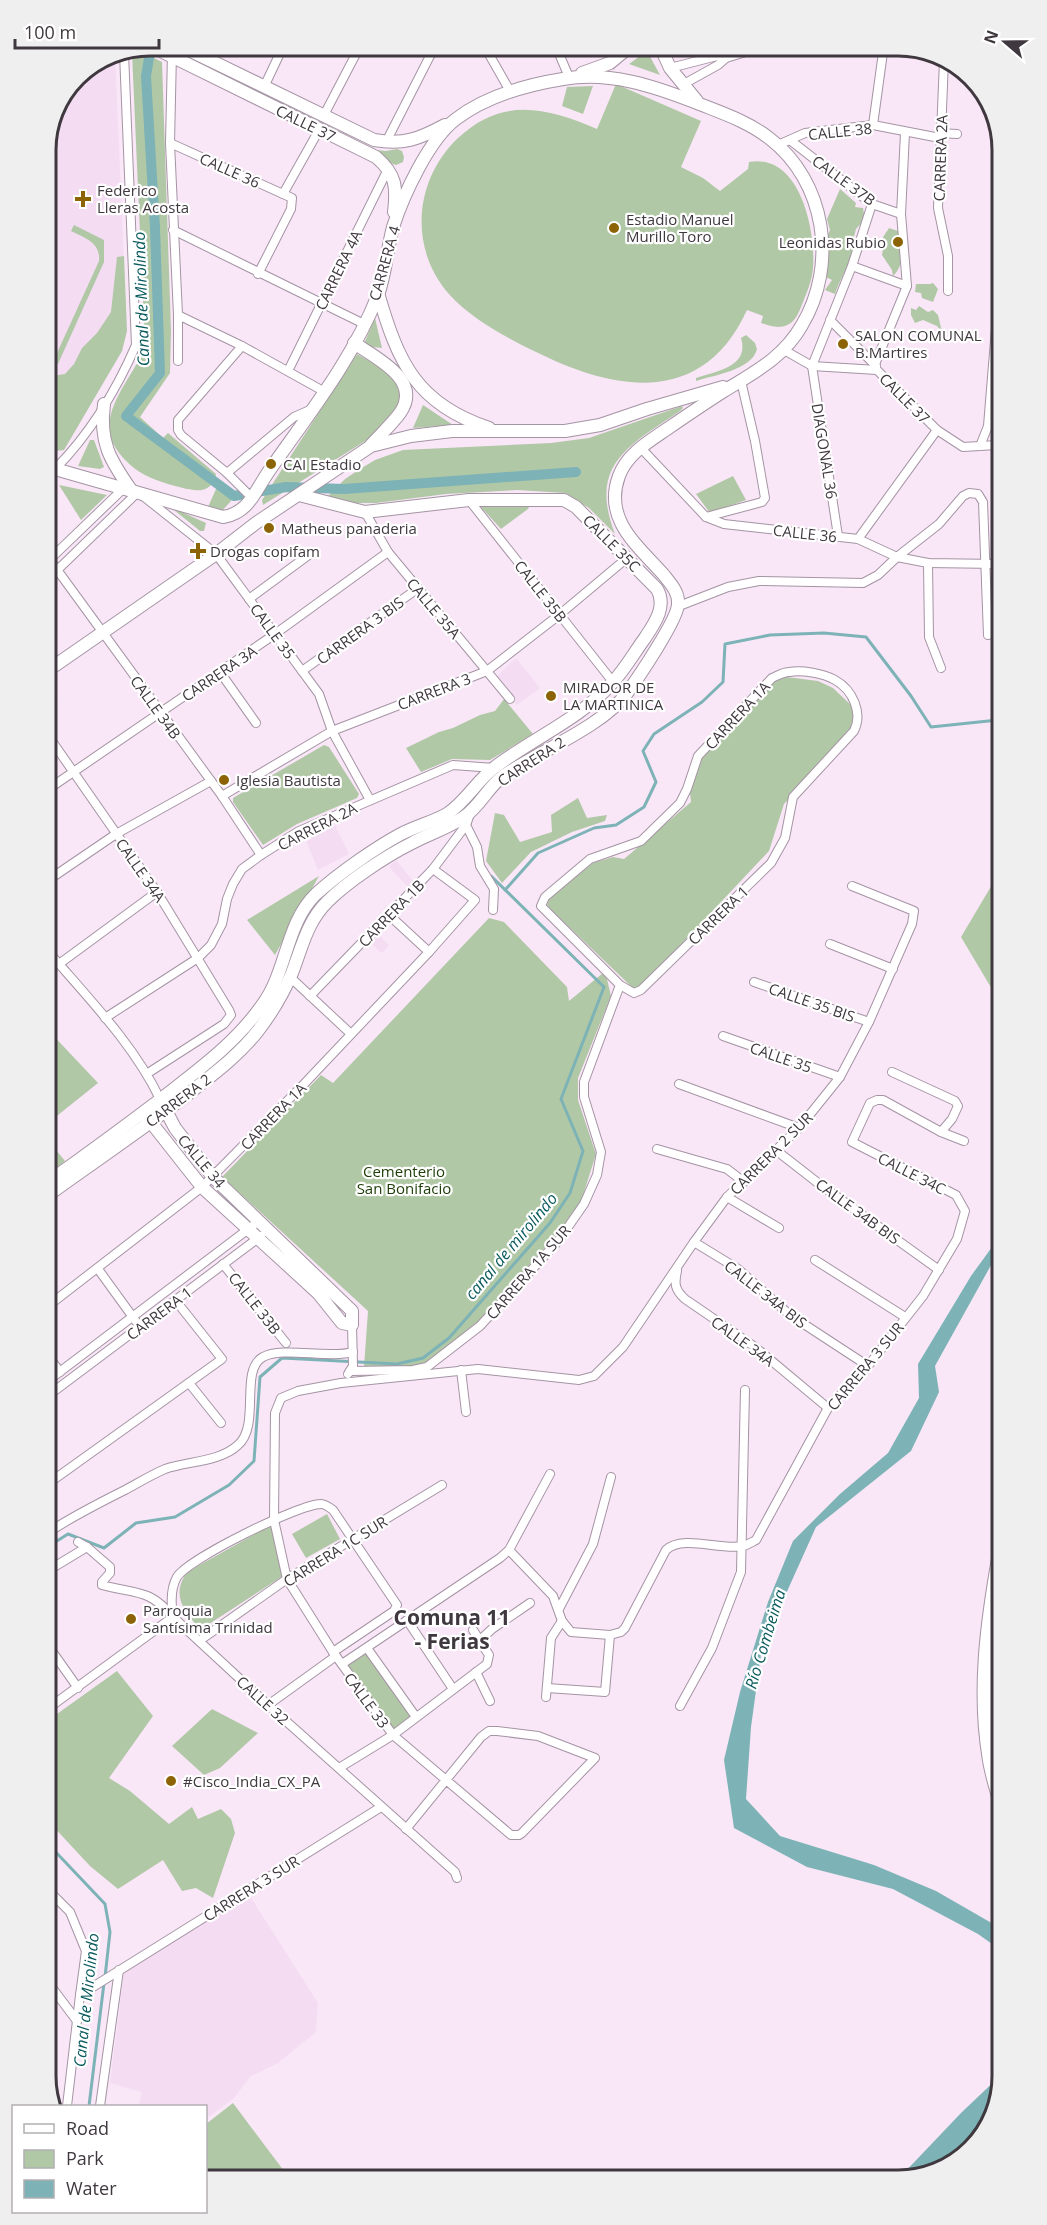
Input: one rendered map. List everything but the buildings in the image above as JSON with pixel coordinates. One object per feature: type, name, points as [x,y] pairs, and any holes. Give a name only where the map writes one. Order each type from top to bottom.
[{"type":"highway","points":[[992,1601],[984,1687],[992,1766]]},
{"type":"main road","name":"CALLE 37","points":[[174,56],[368,153],[388,169]]},
{"type":"main road","name":"CALLE 37","points":[[201,56],[363,136],[386,142],[410,141],[421,138],[451,122]]},
{"type":"main road","name":"CARRERA 4","points":[[243,509],[315,408],[354,343],[378,293],[392,231],[403,200],[417,171],[451,122],[510,91],[569,77],[610,63],[618,56]]},
{"type":"main road","name":"CARRERA 4","points":[[665,56],[682,85],[700,104]]},
{"type":"main road","name":"CARRERA 4","points":[[569,77],[603,77],[636,82],[669,91],[747,123],[778,145],[796,166],[810,191],[820,220],[823,243],[822,270],[814,301],[803,325],[784,350],[763,369],[640,447],[623,466],[615,485],[614,501]]},
{"type":"main road","points":[[388,169],[397,190],[392,231]]},
{"type":"main road","points":[[378,293],[398,352],[409,373],[423,390],[449,411],[488,428],[509,432]]},
{"type":"main road","points":[[354,343],[392,368],[400,376],[404,386],[405,402],[402,411],[371,446]]},
{"type":"main road","name":"CARRERA 4","points":[[56,665],[216,554],[256,523],[371,446],[411,436],[452,431],[565,431],[600,425],[738,383]]},
{"type":"main road","points":[[104,404],[101,422],[103,440],[109,457],[131,490]]},
{"type":"main road","name":"CALLE 35","points":[[56,473],[131,490],[223,517],[237,514],[243,509]]},
{"type":"main road","points":[[303,492],[365,512],[469,500]]},
{"type":"main road","name":"CALLE 35C","points":[[469,500],[564,500],[576,507],[657,589]]},
{"type":"main road","name":"CALLE 35C","points":[[614,501],[618,520],[675,588],[679,606]]},
{"type":"main road","points":[[243,509],[242,515],[245,521],[250,524],[256,523]]},
{"type":"main road","name":"CARRERA 2","points":[[56,1189],[147,1117],[160,1099],[206,1065],[245,1028],[265,1001],[279,973],[303,911],[315,896],[341,874],[400,835],[446,814],[463,802],[494,768],[594,699],[613,682],[652,628],[661,609],[662,597],[657,589]]},
{"type":"main road","name":"CARRERA 2","points":[[56,1177],[147,1117],[166,1112],[213,1074],[253,1037],[274,1007],[290,977],[304,936],[325,904],[348,885],[407,845],[468,819],[498,780],[608,713],[624,698],[679,606]]},
{"type":"main road","name":"CALLE 34","points":[[160,1099],[175,1128],[254,1225]]},
{"type":"main road","name":"CALLE 34","points":[[147,1117],[202,1187],[254,1225],[352,1311],[352,1326]]},
{"type":"street","points":[[168,56],[178,361]]},
{"type":"street","points":[[264,87],[279,56]]},
{"type":"street","points":[[323,117],[355,56]]},
{"type":"street","points":[[386,142],[430,56]]},
{"type":"street","points":[[490,56],[510,91]]},
{"type":"street","points":[[560,56],[569,77]]},
{"type":"street","points":[[670,68],[717,56],[726,58]]},
{"type":"street","points":[[682,85],[733,56]]},
{"type":"street","points":[[873,125],[882,56]]},
{"type":"street","points":[[56,467],[72,452],[104,404],[127,366],[136,345],[124,59]]},
{"type":"street","name":"CARRERA 2A","points":[[944,67],[938,208],[948,256],[948,291]]},
{"type":"street","name":"CALLE 38","points":[[778,145],[805,133],[873,125],[905,133],[957,134]]},
{"type":"street","points":[[258,274],[291,208],[292,198],[286,195],[319,130]]},
{"type":"street","points":[[830,320],[875,368],[907,286],[901,214],[905,133]]},
{"type":"street","name":"CALLE 37B","points":[[790,141],[872,204],[901,214]]},
{"type":"street","name":"CALLE 36","points":[[170,143],[286,195]]},
{"type":"street","name":"CARRERA 4A","points":[[288,371],[388,169]]},
{"type":"street","points":[[812,366],[852,266],[872,204]]},
{"type":"street","points":[[173,230],[258,274],[364,324]]},
{"type":"street","points":[[852,266],[907,286]]},
{"type":"street","points":[[178,315],[242,346],[325,392]]},
{"type":"street","points":[[242,346],[178,420],[177,430],[253,496]]},
{"type":"street","name":"CALLE 37","points":[[784,350],[812,366],[875,368],[937,430],[963,447],[988,446]]},
{"type":"street","name":"DIAGONAL 36","points":[[812,366],[838,536]]},
{"type":"street","points":[[640,447],[706,517],[762,502],[765,498],[758,451],[738,383]]},
{"type":"street","points":[[988,446],[992,388]]},
{"type":"street","points":[[227,473],[294,417],[315,408]]},
{"type":"street","points":[[858,539],[937,430]]},
{"type":"street","points":[[56,554],[131,490]]},
{"type":"street","points":[[57,570],[131,490]]},
{"type":"street","name":"CALLE 35","points":[[131,490],[216,554],[319,694],[332,731],[370,800]]},
{"type":"street","points":[[679,606],[728,587],[759,581],[863,583],[878,575],[939,524],[963,496],[978,494],[983,502],[987,634]]},
{"type":"street","name":"CALLE 35B","points":[[469,500],[613,682]]},
{"type":"street","name":"CALLE 35A","points":[[365,512],[388,552],[510,699]]},
{"type":"street","name":"CALLE 36","points":[[706,517],[724,524],[858,539],[897,557],[928,563],[992,564]]},
{"type":"street","name":"CARRERA 3A","points":[[56,784],[275,634],[388,552]]},
{"type":"street","points":[[249,599],[310,554]]},
{"type":"street","name":"CARRERA 3","points":[[222,796],[332,731],[487,670],[559,615],[627,558]]},
{"type":"street","points":[[928,563],[929,636],[941,669]]},
{"type":"street","name":"CALLE 34B","points":[[57,570],[222,796],[261,855]]},
{"type":"street","name":"CARRERA 3 BIS","points":[[302,671],[417,589]]},
{"type":"street","points":[[220,672],[256,723]]},
{"type":"street","name":"CARRERA 1","points":[[620,985],[634,993],[641,990],[771,863],[785,838],[793,797],[854,731],[859,721],[859,712],[851,695],[835,680],[814,673],[788,672]]},
{"type":"street","name":"CARRERA 1A","points":[[620,985],[541,906],[544,897],[590,859],[641,841],[680,803],[698,756],[772,678],[788,672]]},
{"type":"street","name":"CALLE 34A","points":[[56,748],[157,892],[230,1010],[231,1015],[224,1023],[148,1073]]},
{"type":"street","name":"CARRERA 2A","points":[[105,1018],[198,958],[212,945],[222,924],[227,899],[233,884],[242,869],[261,855],[299,831],[453,765],[494,768]]},
{"type":"street","points":[[56,875],[116,834],[211,782]]},
{"type":"street","points":[[468,819],[480,866],[494,889],[493,910]]},
{"type":"street","name":"CARRERA 1B","points":[[310,996],[433,869],[468,819]]},
{"type":"street","name":"CARRERA 1A","points":[[56,1300],[213,1177],[429,952],[475,900],[433,869]]},
{"type":"street","name":"CARRERA 2 SUR","points":[[460,1370],[504,1371],[579,1380],[594,1376],[623,1347],[727,1197],[799,1128],[840,1077],[869,1022],[912,924],[914,911],[852,886]]},
{"type":"street","points":[[59,964],[157,892]]},
{"type":"street","points":[[389,915],[429,952]]},
{"type":"street","points":[[830,944],[893,969]]},
{"type":"street","name":"CALLE 34","points":[[56,960],[148,1073],[160,1099]]},
{"type":"street","points":[[290,977],[351,1034]]},
{"type":"street","name":"CALLE 35 BIS","points":[[754,982],[869,1022]]},
{"type":"street","name":"CARRERA 1A SUR","points":[[351,1369],[413,1370],[427,1367],[480,1326],[559,1240],[585,1204],[597,1175],[601,1152],[584,1097],[584,1082],[620,985]]},
{"type":"street","name":"CALLE 35","points":[[723,1036],[840,1077]]},
{"type":"street","points":[[891,1072],[955,1101],[958,1106],[952,1119],[941,1131],[964,1141]]},
{"type":"street","points":[[679,1084],[799,1128]]},
{"type":"street","name":"CALLE 34C","points":[[941,1131],[883,1100],[877,1100],[870,1102],[852,1142],[956,1195],[965,1211]]},
{"type":"street","points":[[657,1149],[724,1168],[744,1182]]},
{"type":"street","name":"CALLE 34B BIS","points":[[777,1151],[939,1270]]},
{"type":"street","points":[[727,1197],[779,1228]]},
{"type":"street","name":"CARRERA 3 SUR","points":[[742,1546],[756,1540],[828,1408],[868,1366],[923,1296],[957,1239],[965,1211]]},
{"type":"street","name":"CARRERA 1","points":[[56,1375],[254,1225]]},
{"type":"street","name":"CARRERA 1","points":[[56,1390],[264,1234]]},
{"type":"street","name":"CALLE 34A BIS","points":[[694,1242],[738,1269],[790,1315],[868,1366]]},
{"type":"street","points":[[815,1260],[905,1317]]},
{"type":"street","name":"CALLE 33B","points":[[223,1264],[286,1343]]},
{"type":"street","name":"CALLE 34A","points":[[678,1266],[676,1291],[755,1347],[828,1408]]},
{"type":"street","points":[[98,1269],[140,1327]]},
{"type":"street","points":[[56,1478],[222,1359],[176,1301]]},
{"type":"street","name":"CALLE 34","points":[[351,1369],[352,1326]]},
{"type":"street","points":[[56,1528],[165,1469],[225,1453],[238,1446],[249,1427],[253,1371],[259,1360],[265,1356],[274,1353],[353,1354]]},
{"type":"street","points":[[56,1367],[60,1372]]},
{"type":"street","points":[[341,1383],[351,1369]]},
{"type":"street","points":[[341,1383],[460,1370],[466,1412]]},
{"type":"street","points":[[189,1383],[221,1423]]},
{"type":"street","name":"CALLE 33","points":[[341,1383],[298,1391],[281,1398],[275,1413],[274,1520],[287,1580],[335,1654],[393,1735],[446,1780],[511,1834],[519,1835],[595,1758],[538,1736],[489,1731],[480,1737],[446,1780]]},
{"type":"street","points":[[680,1706],[712,1648],[741,1572],[745,1390]]},
{"type":"street","points":[[342,1664],[509,1550],[550,1474]]},
{"type":"street","points":[[559,1609],[593,1544],[610,1477]]},
{"type":"street","name":"CARRERA 1C SUR","points":[[199,1641],[287,1580],[442,1485]]},
{"type":"street","points":[[56,1703],[173,1617],[171,1603],[173,1588],[180,1573],[191,1564],[290,1512],[320,1504],[328,1506],[333,1510],[397,1605],[394,1611],[268,1705]]},
{"type":"street","name":"CALLE 32","points":[[78,1542],[87,1546],[110,1567],[110,1573],[102,1585],[144,1593],[162,1604],[173,1617],[268,1705],[455,1872],[457,1878]]},
{"type":"street","points":[[509,1550],[553,1596],[567,1629],[576,1634],[612,1635],[621,1632],[630,1621],[666,1550],[676,1545],[742,1546]]},
{"type":"street","points":[[56,1566],[87,1546]]},
{"type":"street","points":[[479,1641],[492,1629],[530,1603]]},
{"type":"street","points":[[407,1620],[453,1689]]},
{"type":"street","points":[[562,1621],[551,1638],[546,1693],[605,1692],[612,1635]]},
{"type":"street","points":[[339,1768],[393,1735],[489,1662],[489,1655],[473,1630]]},
{"type":"street","points":[[367,1648],[416,1717]]},
{"type":"street","points":[[56,1657],[78,1688]]},
{"type":"street","points":[[476,1672],[490,1701]]},
{"type":"street","points":[[406,1829],[446,1780]]},
{"type":"street","name":"CARRERA 3 SUR","points":[[80,1995],[381,1807]]},
{"type":"street","points":[[56,1898],[70,1912],[86,1951],[67,2105]]},
{"type":"street","points":[[100,2105],[116,1972]]},
{"type":"street","points":[[56,1993],[76,2021]]},
{"type":"shaded area","name":"Federico Lleras Acosta","points":[[115,62],[127,331],[122,351],[64,450],[56,451],[56,143],[65,108],[75,92],[87,79]]},
{"type":"shaded area","points":[[516,658],[540,688],[517,705],[496,677]]},
{"type":"shaded area","points":[[335,825],[349,854],[318,870],[306,841]]},
{"type":"shaded area","points":[[396,860],[413,881],[408,887],[389,867]]},
{"type":"shaded area","points":[[375,932],[389,945],[382,953],[367,940]]},
{"type":"shaded area","points":[[248,1893],[318,2003],[316,2032],[278,2063],[251,2076],[233,2099],[207,2118],[207,2105],[139,2105],[141,2092],[110,2083],[124,1972]]},
{"type":"green space","points":[[137,56],[150,56],[162,62],[171,331],[170,373],[140,417],[163,438],[168,433],[216,474],[212,484],[207,488],[197,490],[173,486],[150,477],[126,461],[113,443],[110,418],[114,405],[145,346],[132,57]]},
{"type":"green space","points":[[640,56],[650,56],[660,75],[629,64]]},
{"type":"green space","name":"Estadio Manuel Murillo Toro","points":[[616,84],[701,121],[681,167],[703,178],[720,191],[748,169],[749,162],[767,162],[781,169],[801,197],[808,215],[811,234],[813,268],[811,278],[800,310],[792,322],[781,327],[774,327],[761,323],[763,316],[747,310],[728,342],[706,363],[681,377],[654,382],[625,381],[595,375],[564,365],[511,340],[488,326],[457,302],[435,275],[422,234],[425,193],[433,173],[458,138],[492,116],[509,111],[543,112],[597,129]]},
{"type":"green space","points":[[593,86],[583,114],[562,106],[567,87]]},
{"type":"green space","points":[[397,149],[402,151],[404,157],[403,162],[396,165],[376,150],[386,151]]},
{"type":"green space","points":[[840,189],[856,203],[855,207],[863,208],[865,219],[856,229],[852,244],[854,249],[835,294],[825,290],[832,280],[826,277],[827,237],[830,230],[827,219]]},
{"type":"green space","points":[[74,225],[104,240],[104,262],[58,364],[56,363],[56,354],[99,261],[95,245],[71,231]]},
{"type":"green space","points":[[889,228],[898,231],[901,249],[900,266],[893,276],[892,270],[882,255],[882,241]]},
{"type":"green space","points":[[124,256],[127,331],[122,351],[64,450],[56,451],[56,375],[65,374],[74,364],[82,348],[97,333],[111,312],[117,257]]},
{"type":"green space","points":[[933,283],[938,289],[933,302],[922,298],[921,293],[915,292],[916,284]]},
{"type":"green space","points":[[919,306],[928,312],[933,310],[938,315],[942,332],[937,326],[923,320],[915,323],[911,315],[911,308],[916,310]]},
{"type":"green space","points":[[375,318],[382,348],[363,346]]},
{"type":"green space","points":[[746,335],[755,343],[757,349],[748,362],[731,371],[696,381],[696,378],[721,370],[736,362],[741,356],[741,338]]},
{"type":"green space","points":[[357,354],[380,367],[396,380],[399,388],[399,401],[389,421],[367,440],[263,505],[262,500]]},
{"type":"green space","points":[[423,405],[453,425],[413,428]]},
{"type":"green space","points":[[682,406],[680,411],[630,447],[618,459],[610,474],[607,490],[608,510],[615,534],[589,508],[565,493],[517,490],[446,494],[376,503],[354,503],[328,496],[345,479],[360,469],[375,460],[403,450],[551,443],[589,438]]},
{"type":"green space","points":[[90,440],[94,440],[104,467],[100,469],[78,466]]},
{"type":"green space","points":[[733,476],[746,500],[710,513],[696,494]]},
{"type":"green space","points":[[220,480],[225,489],[234,494],[221,512],[208,507]]},
{"type":"green space","points":[[59,485],[107,495],[81,520]]},
{"type":"green space","points":[[520,504],[529,507],[501,529],[479,505]]},
{"type":"green space","points":[[175,509],[206,523],[204,531],[200,531]]},
{"type":"green space","points":[[787,677],[818,681],[833,688],[852,706],[855,724],[848,736],[784,804],[769,851],[641,987],[635,990],[547,906],[549,897],[593,863],[613,857],[624,859],[691,802],[690,793],[702,758],[775,681]]},
{"type":"green space","points":[[504,699],[533,734],[490,760],[452,759],[421,772],[406,748],[439,732],[495,711]]},
{"type":"green space","points":[[324,745],[329,747],[359,794],[357,798],[297,824],[263,845],[233,802],[233,798]]},
{"type":"green space","points":[[578,798],[587,818],[607,815],[605,821],[572,832],[531,852],[502,883],[486,861],[495,813],[504,815],[520,842],[552,832],[551,815]]},
{"type":"green space","points":[[319,876],[275,955],[247,920]]},
{"type":"green space","points":[[992,885],[992,989],[961,937]]},
{"type":"green space","name":"Cementerio San Bonifacio","points":[[489,918],[504,922],[567,987],[569,1001],[603,973],[607,979],[611,996],[578,1078],[578,1100],[596,1154],[581,1202],[563,1227],[477,1324],[426,1364],[364,1367],[368,1311],[222,1177],[321,1075],[333,1083]]},
{"type":"green space","points":[[56,1038],[98,1083],[56,1117]]},
{"type":"green space","points":[[56,1150],[65,1161],[56,1168]]},
{"type":"green space","points":[[327,1514],[340,1539],[306,1558],[292,1534]]},
{"type":"green space","points":[[271,1525],[283,1576],[200,1630],[185,1609],[180,1596],[182,1581],[187,1572]]},
{"type":"green space","points":[[367,1648],[416,1717],[393,1735],[342,1664]]},
{"type":"green space","points":[[117,1671],[153,1716],[109,1778],[130,1791],[169,1824],[192,1807],[198,1819],[221,1809],[231,1819],[235,1833],[213,1898],[196,1888],[182,1891],[163,1860],[118,1889],[90,1866],[56,1829],[56,1715]]},
{"type":"green space","points":[[212,1709],[258,1733],[220,1768],[204,1775],[172,1746]]},
{"type":"green space","points":[[233,2103],[283,2169],[207,2169],[207,2123]]},
{"type":"water","name":"Río Combeima","points":[[992,1247],[992,1263],[935,1366],[939,1392],[911,1451],[816,1527],[762,1647],[751,1727],[746,1799],[780,1836],[874,1865],[936,1891],[992,1923],[992,1944],[978,1934],[893,1889],[807,1867],[734,1828],[724,1760],[740,1692],[768,1602],[793,1541],[840,1494],[888,1453],[919,1398],[918,1364],[971,1276]]},
{"type":"water","points":[[991,2084],[987,2106],[979,2123],[964,2142],[945,2157],[928,2165],[908,2169]]},
{"type":"waterway","name":"Canal de Mirolindo","points":[[149,56],[146,76],[155,228],[160,373],[126,416],[234,496],[286,487],[344,489],[576,472]]},
{"type":"waterway","points":[[505,890],[538,853],[594,828],[616,825],[644,807],[656,782],[643,751],[654,734],[702,702],[723,682],[725,644],[770,635],[824,633],[866,637],[911,696],[931,727],[992,721]]},
{"type":"waterway","name":"canal de mirolindo","points":[[56,1542],[68,1534],[104,1548],[136,1523],[175,1517],[229,1485],[254,1461],[260,1377],[282,1358],[397,1364],[423,1358],[449,1338],[550,1223],[570,1193],[583,1151],[561,1099],[604,987],[491,876]]},
{"type":"waterway","name":"Canal de Mirolindo","points":[[56,1852],[105,1904],[110,1932],[105,1977]]},
{"type":"waterway","name":"Canal de Mirolindo","points":[[89,2105],[104,1983]]},
{"type":"place","name":"Federico Lleras Acosta","points":[[83,199]]},
{"type":"place","name":"Estadio Manuel Murillo Toro","points":[[614,228]]},
{"type":"place","name":"Leonidas Rubio","points":[[898,242]]},
{"type":"place","name":"SALON COMUNAL B.Martires","points":[[843,344]]},
{"type":"place","name":"CAI Estadio","points":[[271,464]]},
{"type":"place","name":"Matheus panaderia","points":[[269,528]]},
{"type":"place","name":"Drogas copifam","points":[[198,551]]},
{"type":"place","name":"MIRADOR DE LA MARTINICA","points":[[551,696]]},
{"type":"place","name":"Iglesia Bautista","points":[[224,780]]},
{"type":"place","name":"Parroquia Santísima Trinidad","points":[[131,1619]]},
{"type":"place","name":"#Cisco_India_CX_PA","points":[[171,1781]]},
{"type":"district","name":"Comuna 11 - Ferias","points":[[452,1629]]}]
